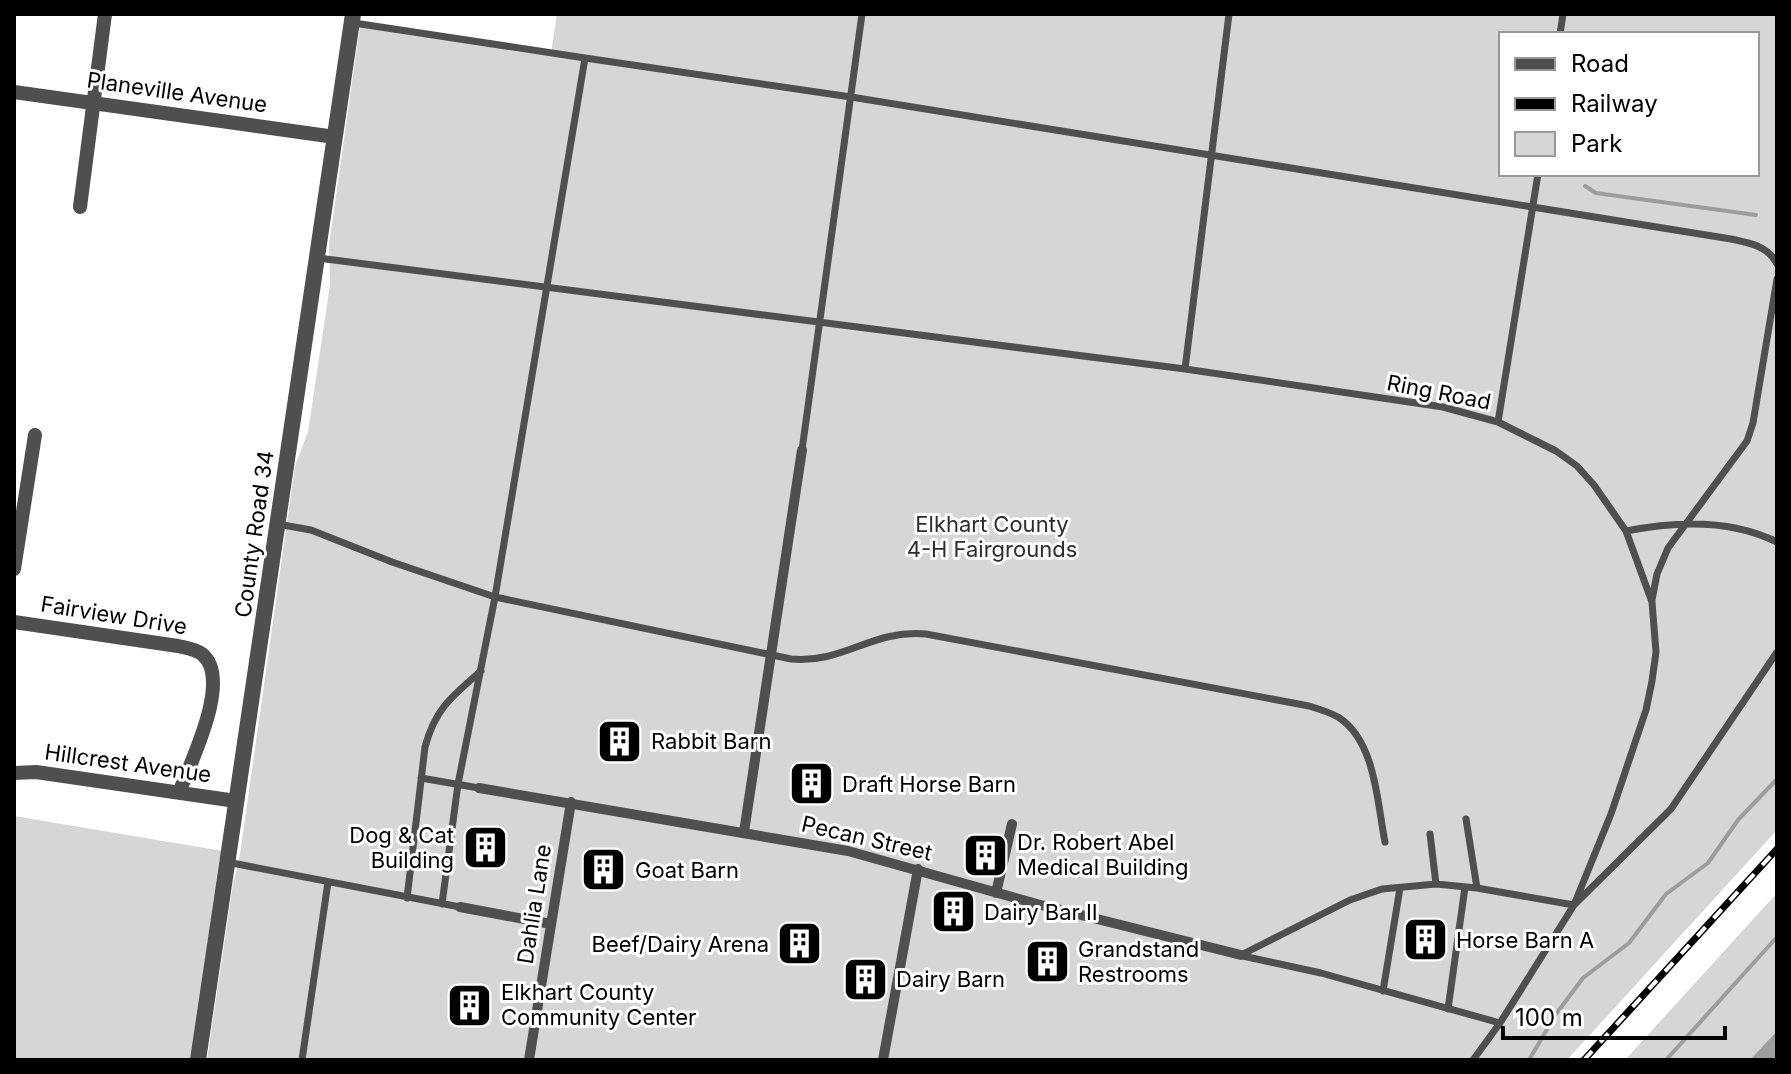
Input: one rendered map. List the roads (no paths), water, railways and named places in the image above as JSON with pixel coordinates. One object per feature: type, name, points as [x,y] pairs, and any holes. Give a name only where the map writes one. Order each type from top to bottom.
[{"type":"street","points":[[80,207],[105,14]]},
{"type":"street","name":"County Road 34","points":[[198,1060],[352,18]]},
{"type":"street","name":"Planeville Avenue","points":[[14,92],[335,137]]},
{"type":"street","points":[[14,569],[35,435]]},
{"type":"street","points":[[744,832],[802,450]]},
{"type":"street","name":"Fairview Drive","points":[[14,622],[178,646],[192,649],[205,657],[211,668],[212,700],[179,793]]},
{"type":"street","name":"Hillcrest Avenue","points":[[14,773],[36,772],[236,801]]},
{"type":"street","name":"Pecan Street","points":[[479,788],[848,851],[996,893],[1241,955]]},
{"type":"street","name":"Dahlia Lane","points":[[529,1060],[571,802]]},
{"type":"street","points":[[996,893],[1012,824]]},
{"type":"street","points":[[883,1060],[918,869]]},
{"type":"street","points":[[460,907],[551,924]]},
{"type":"lane","points":[[802,450],[862,14]]},
{"type":"lane","points":[[1185,369],[1229,14]]},
{"type":"lane","points":[[352,18],[585,58],[851,97],[1750,243],[1770,253],[1777,264]]},
{"type":"lane","points":[[442,904],[458,784],[495,597],[585,58]]},
{"type":"lane","points":[[1498,422],[1538,176]]},
{"type":"lane","name":"Ring Road","points":[[316,258],[1185,369],[1443,407],[1498,422],[1540,441],[1577,466],[1611,507],[1626,531],[1652,602],[1656,652],[1646,710],[1611,814],[1574,905],[1500,1023],[1473,1060]]},
{"type":"lane","points":[[1652,602],[1657,574],[1668,548],[1736,460],[1747,441],[1753,423],[1777,279]]},
{"type":"lane","points":[[277,524],[311,530],[495,597],[791,659],[822,660],[888,635],[907,632],[1309,706],[1340,718],[1355,733],[1366,753],[1385,842]]},
{"type":"lane","points":[[1626,531],[1652,526],[1721,524],[1777,542]]},
{"type":"lane","points":[[1241,955],[1350,900],[1382,889],[1436,884],[1574,905],[1671,809],[1777,652]]},
{"type":"lane","points":[[407,898],[425,747],[435,717],[450,697],[481,671]]},
{"type":"lane","points":[[421,778],[479,788]]},
{"type":"lane","points":[[1466,819],[1477,888]]},
{"type":"lane","points":[[1430,834],[1436,884]]},
{"type":"lane","points":[[227,862],[460,907]]},
{"type":"lane","points":[[302,1060],[328,882]]},
{"type":"lane","points":[[1448,1009],[1465,887]]},
{"type":"lane","points":[[1383,991],[1400,888]]},
{"type":"lane","points":[[1241,955],[1321,973],[1500,1023]]},
{"type":"waterway","points":[[1585,186],[1596,193],[1756,215]]},
{"type":"waterway","points":[[1529,1060],[1556,1014],[1583,978],[1629,943],[1666,894],[1708,863],[1738,820],[1777,779]]},
{"type":"waterway","points":[[1666,1060],[1777,937]]},
{"type":"railway","points":[[1584,1060],[1777,849]]},
{"type":"place","name":"Rabbit Barn","points":[[620,741]]},
{"type":"place","name":"Draft Horse Barn","points":[[811,784]]},
{"type":"place","name":"Dog & Cat Building","points":[[485,848]]},
{"type":"place","name":"Dr. Robert Abel Medical Building","points":[[986,855]]},
{"type":"place","name":"Goat Barn","points":[[604,870]]},
{"type":"place","name":"Dairy Bar II","points":[[953,912]]},
{"type":"place","name":"Horse Barn A","points":[[1425,940]]},
{"type":"place","name":"Beef/Dairy Arena","points":[[800,944]]},
{"type":"place","name":"Grandstand Restrooms","points":[[1047,962]]},
{"type":"place","name":"Dairy Barn","points":[[865,979]]},
{"type":"place","name":"Elkhart County Community Center","points":[[470,1005]]},
{"type":"park label","name":"Elkhart County 4-H Fairgrounds","points":[[992,536]]}]
